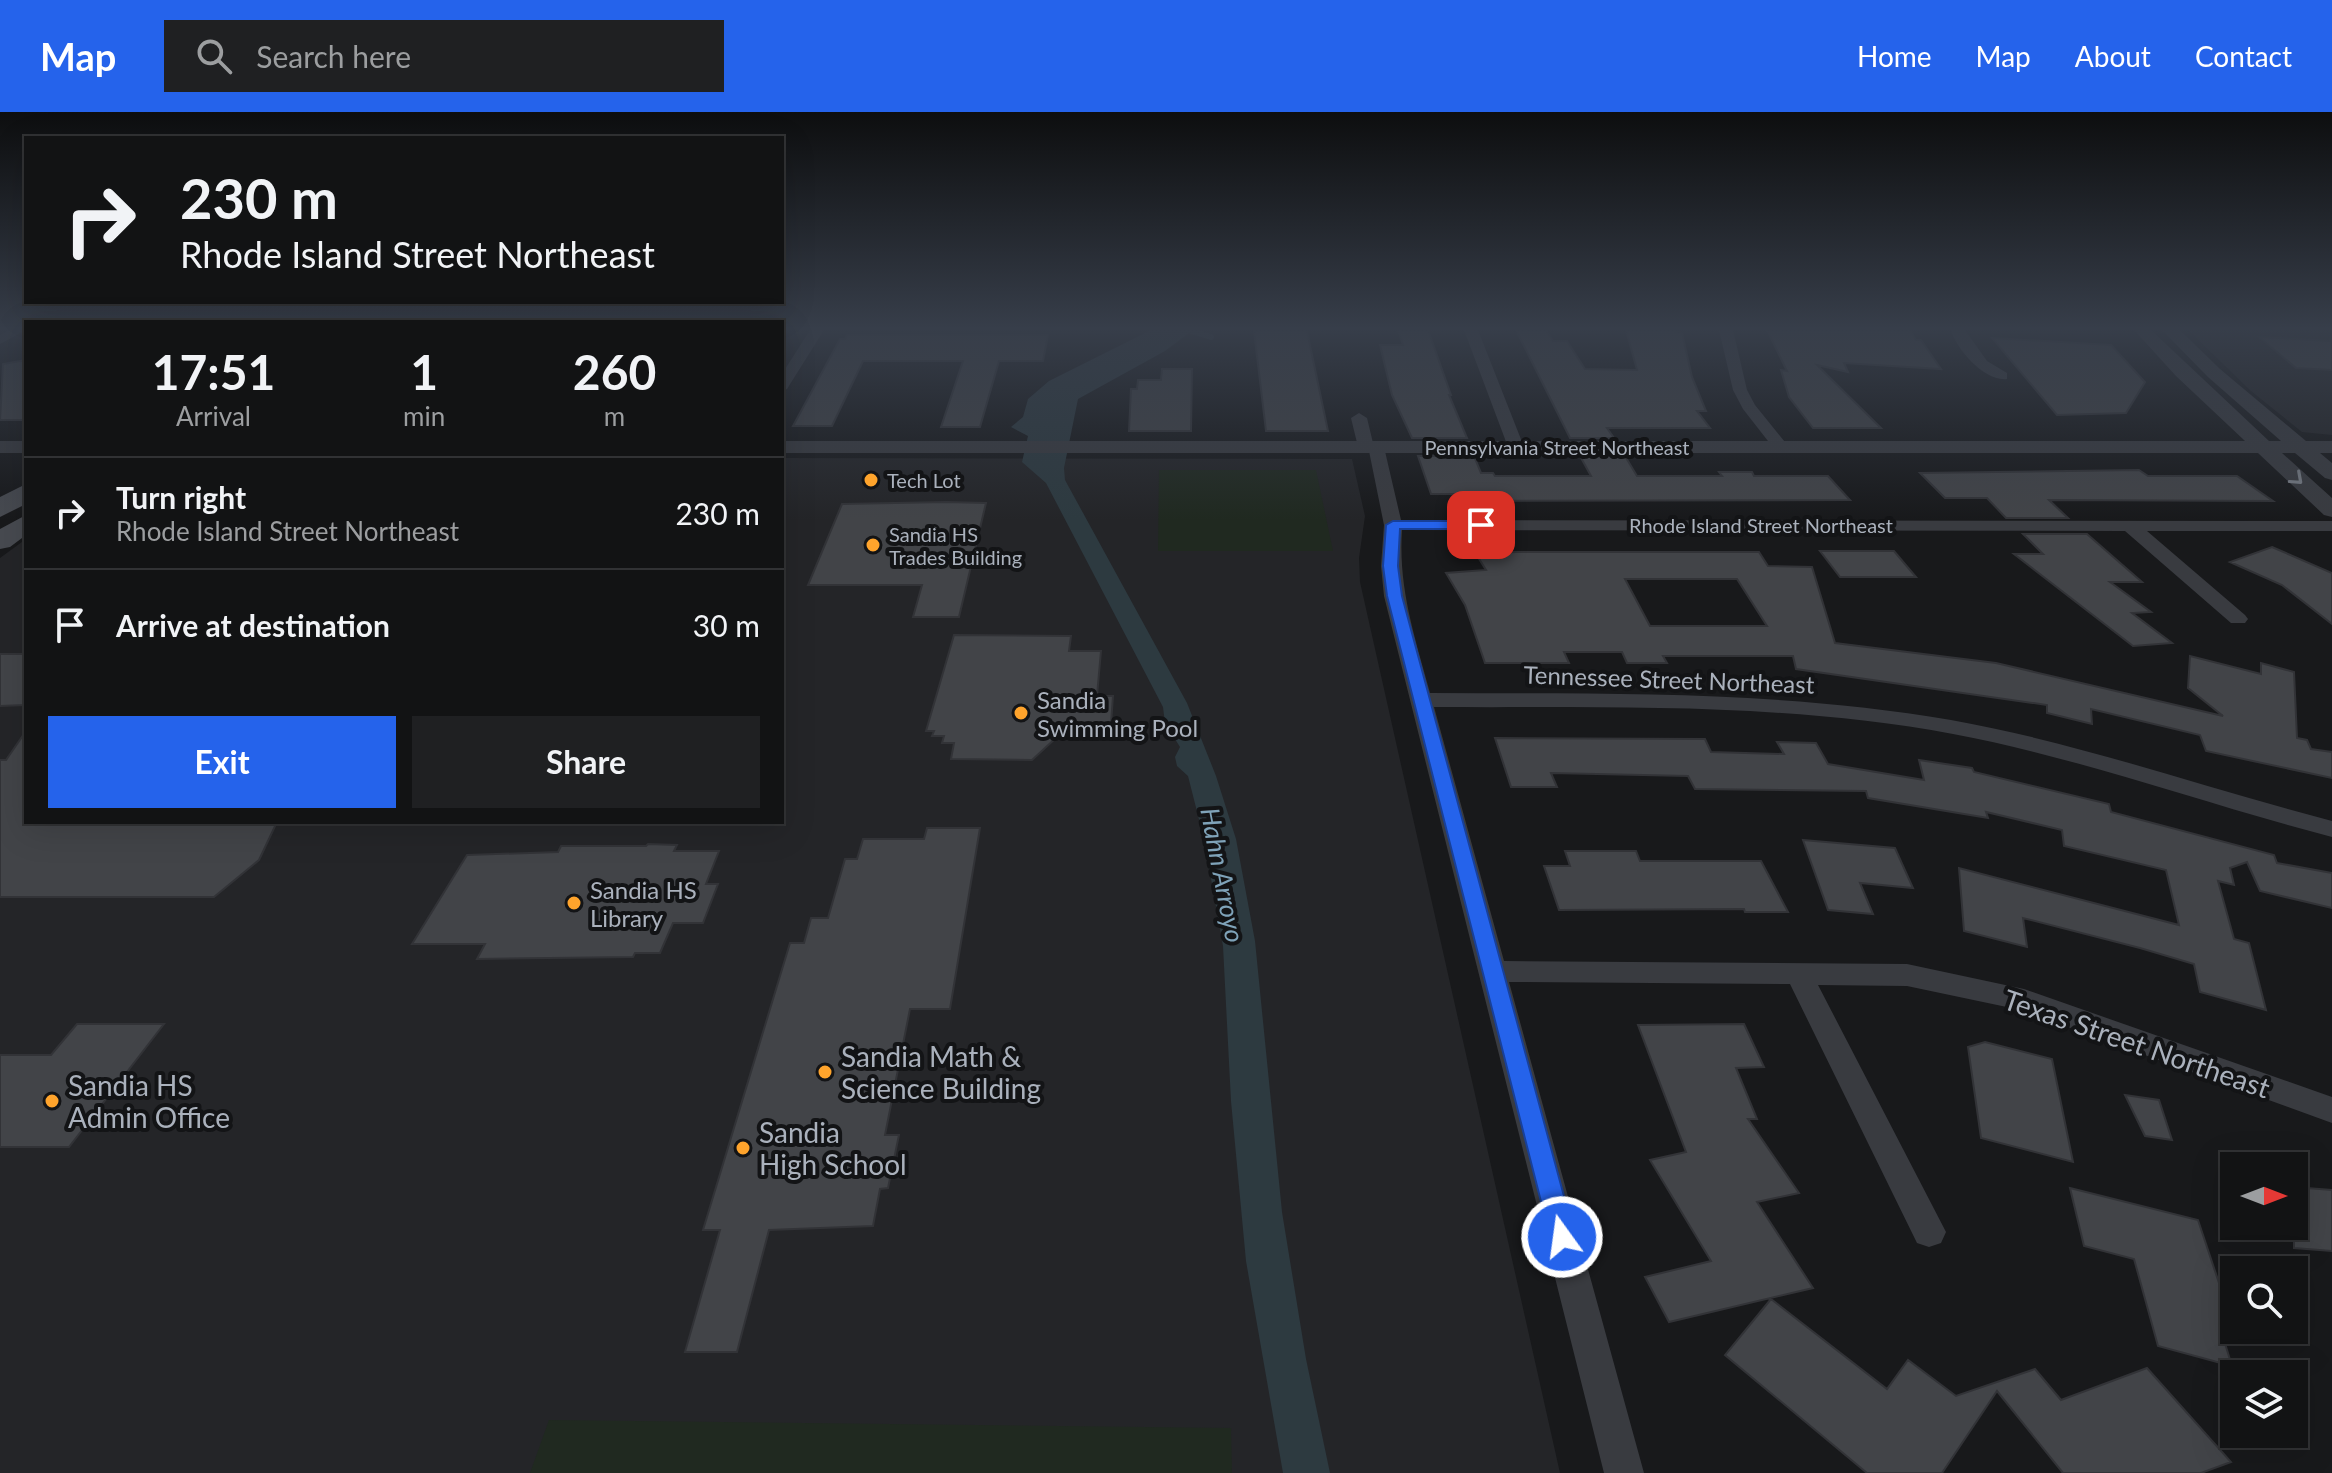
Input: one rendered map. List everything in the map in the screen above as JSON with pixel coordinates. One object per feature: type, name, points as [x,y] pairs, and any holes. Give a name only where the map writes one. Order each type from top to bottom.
[{"type":"main road","points":[[0,509],[24,493]]},
{"type":"main road","points":[[0,541],[24,524]]},
{"type":"street","points":[[1495,394],[1516,447]]},
{"type":"street","points":[[1742,394],[1781,447]]},
{"type":"street","points":[[2205,394],[2332,510]]},
{"type":"street","points":[[2238,394],[2332,474]]},
{"type":"street","points":[[1359,418],[1371,447],[1393,525],[1390,566],[1394,596],[1624,1473]]},
{"type":"street","name":"Pennsylvania Street Northeast","points":[[784,447],[1073,447],[1226,440],[1371,447],[2332,447]]},
{"type":"street","points":[[0,447],[24,447]]},
{"type":"street","name":"Rhode Island Street Northeast","points":[[1393,525],[2332,526]]},
{"type":"street","points":[[2130,526],[2238,619]]},
{"type":"street","name":"Tennessee Street Northeast","points":[[1421,700],[1681,700],[1774,703],[1863,714],[1951,727],[2027,743],[2332,829]]},
{"type":"street","name":"Texas Street Northeast","points":[[1493,971],[1907,975],[2024,1000],[2332,1110]]},
{"type":"street","points":[[1798,973],[1929,1232]]},
{"type":"shaded area","points":[[2254,394],[2332,394],[2332,435],[2302,432]]},
{"type":"shaded area","name":"Sandia High School","points":[[784,458],[1352,459],[1365,516],[1359,558],[1360,582],[1560,1473],[0,1473],[0,558],[24,540],[24,824],[784,824]]},
{"type":"shaded area","points":[[1159,470],[1316,470],[1333,551],[1158,551]]},
{"type":"shaded area","points":[[549,1420],[1231,1428],[1232,1473],[530,1473]]},
{"type":"water","name":"Hahn Arroyo","points":[[1034,394],[1088,394],[1078,399],[1064,468],[1065,480],[1187,703],[1216,776],[1236,839],[1255,941],[1282,1212],[1306,1359],[1330,1473],[1283,1473],[1246,1261],[1231,1101],[1223,946],[1204,839],[1188,776],[1177,766],[1175,757],[1180,747],[1165,723],[1163,707],[1046,483],[1022,462],[1028,436],[1011,427],[1023,417],[1028,399]]},
{"type":"building","points":[[1,394],[24,394],[24,420],[0,420]]},
{"type":"building","points":[[811,394],[847,394],[832,426],[793,426]]},
{"type":"building","points":[[952,394],[990,394],[980,427],[941,427]]},
{"type":"building","points":[[1131,394],[1192,394],[1191,431],[1129,431]]},
{"type":"building","points":[[1262,394],[1320,394],[1328,431],[1266,431]]},
{"type":"building","points":[[1450,394],[1467,438],[1412,438],[1392,395]]},
{"type":"building","points":[[1548,394],[1699,394],[1706,411],[1697,411],[1710,428],[1607,428],[1614,438],[1570,438]]},
{"type":"building","points":[[1788,394],[1846,394],[1881,428],[1813,428]]},
{"type":"building","points":[[2039,394],[2138,394],[2126,413],[2057,415]]},
{"type":"building","points":[[1418,456],[1474,456],[1481,473],[1493,473],[1495,476],[1591,476],[1580,456],[1625,456],[1637,476],[1722,476],[1719,472],[1752,472],[1754,476],[1828,476],[1850,500],[1470,501],[1468,494],[1431,494]]},
{"type":"building","points":[[2139,470],[2148,476],[2237,476],[2273,501],[2049,500],[2068,518],[2006,518],[1987,498],[1945,498],[1920,473]]},
{"type":"building","points":[[986,503],[959,617],[913,617],[922,585],[808,585],[842,504]]},
{"type":"building","points":[[2023,534],[2087,534],[2142,582],[2110,582],[2151,612],[2132,613],[2172,643],[2133,646],[2014,554],[2043,554]]},
{"type":"building","points":[[2272,547],[2332,573],[2332,624],[2282,585],[2230,562]]},
{"type":"building","points":[[1820,551],[1894,551],[1916,577],[1840,577]]},
{"type":"building","points":[[1759,552],[1768,566],[1812,567],[1835,643],[1996,663],[2223,716],[2188,688],[2190,656],[2261,674],[2261,663],[2294,672],[2297,738],[2307,740],[2311,749],[2332,752],[2332,778],[2206,751],[2200,735],[2091,709],[2092,724],[2047,713],[2047,705],[1796,669],[1793,656],[1663,656],[1667,663],[1627,663],[1622,652],[1564,652],[1569,663],[1485,663],[1465,605],[1446,573],[1486,570],[1476,554]],"holes":[[[1625,579],[1737,579],[1767,626],[1650,626]]]},
{"type":"building","name":"Sandia Swimming Pool","points":[[954,635],[1071,636],[1069,651],[1101,651],[1097,696],[1113,696],[1110,738],[1057,737],[1032,760],[951,759],[954,743],[942,743],[944,736],[932,736],[934,731],[926,731]]},
{"type":"building","points":[[0,654],[24,654],[24,705],[0,706]]},
{"type":"building","points":[[24,734],[24,824],[276,824],[259,860],[214,897],[0,897],[0,760],[6,760]]},
{"type":"building","points":[[1495,738],[1705,739],[1711,752],[1784,754],[1777,742],[1816,743],[1828,764],[1924,780],[1919,760],[1972,768],[1974,772],[2109,804],[2111,812],[2274,855],[2277,863],[2332,873],[2332,908],[2260,891],[2247,862],[2230,868],[2234,885],[2218,881],[2234,939],[2249,943],[2266,1010],[2200,992],[2194,964],[2140,948],[2023,918],[2027,947],[1964,931],[1959,868],[2179,925],[2166,870],[2064,846],[2062,830],[1986,812],[1988,818],[1868,798],[1866,791],[1695,789],[1688,776],[1551,773],[1557,787],[1511,787]]},
{"type":"building","name":"Sandia Math & Science Building","points":[[927,828],[980,828],[950,1009],[910,1009],[885,1135],[899,1135],[888,1188],[880,1189],[873,1226],[769,1230],[737,1352],[685,1352],[720,1230],[703,1230],[790,943],[804,943],[811,918],[828,918],[845,859],[857,859],[863,839],[924,839]]},
{"type":"building","points":[[1803,840],[1895,848],[1913,888],[1860,883],[1873,914],[1828,910]]},
{"type":"building","name":"Sandia HS Library","points":[[677,845],[674,851],[719,851],[706,884],[718,884],[703,923],[673,923],[660,953],[635,953],[633,957],[477,959],[485,944],[412,944],[467,855],[558,852],[561,846]]},
{"type":"building","points":[[1565,851],[1636,851],[1640,861],[1761,861],[1788,912],[1745,912],[1744,909],[1559,910],[1544,866],[1570,866]]},
{"type":"building","name":"Sandia HS Admin Office","points":[[77,1024],[164,1024],[69,1147],[0,1147],[0,1055],[51,1055]]},
{"type":"building","points":[[1744,1024],[1764,1067],[1736,1068],[1757,1119],[1748,1119],[1799,1193],[1757,1202],[1813,1288],[1669,1322],[1645,1277],[1711,1261],[1650,1160],[1686,1152],[1638,1025]]},
{"type":"building","points":[[1985,1042],[2052,1059],[2073,1162],[1981,1138],[1968,1047]]},
{"type":"building","points":[[2125,1095],[2159,1100],[2172,1140],[2145,1136]]},
{"type":"building","points":[[2070,1188],[2198,1220],[2220,1286],[2220,1344],[2225,1344],[2230,1360],[2220,1360],[2220,1363],[2158,1346],[2134,1259],[2084,1246]]},
{"type":"building","points":[[2308,1188],[2332,1190],[2332,1251],[2294,1248],[2294,1240],[2308,1240]]},
{"type":"building","points":[[1771,1299],[1887,1389],[1908,1360],[1956,1396],[2035,1369],[2061,1400],[2147,1368],[2231,1462],[2201,1473],[2063,1473],[1997,1391],[1942,1473],[1867,1473],[1725,1355]]},
{"type":"place","name":"Tech Lot","points":[[871,480]]},
{"type":"place","name":"Sandia HS Trades Building","points":[[873,545]]},
{"type":"place","name":"Sandia Swimming Pool","points":[[1021,713]]},
{"type":"place","name":"Sandia HS Library","points":[[574,903]]},
{"type":"place","name":"Sandia Math & Science Building","points":[[825,1072]]},
{"type":"place","name":"Sandia HS Admin Office","points":[[52,1101]]},
{"type":"place","name":"Sandia High School","points":[[743,1148]]},
{"type":"route","points":[[1481,525],[1393,525],[1390,566],[1394,596],[1562,1237]]}]
